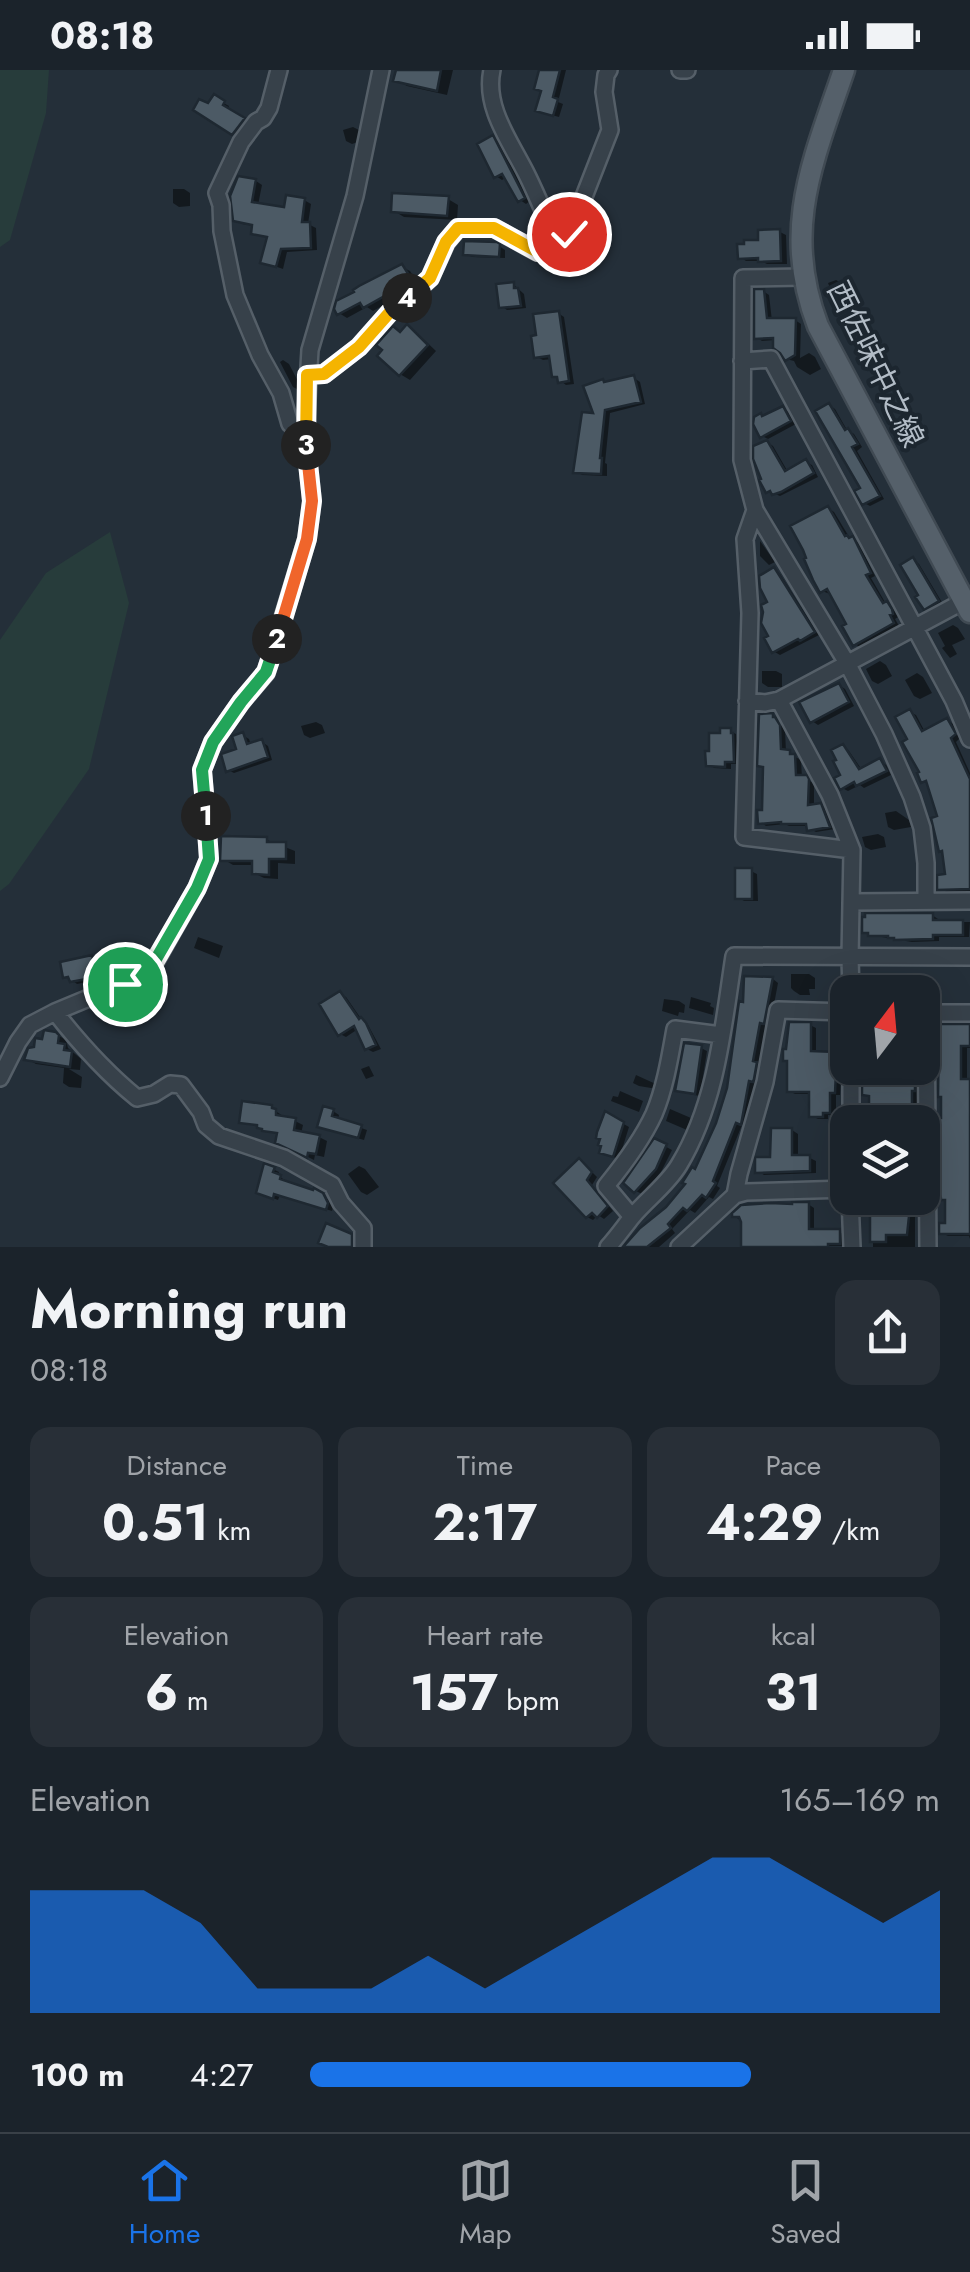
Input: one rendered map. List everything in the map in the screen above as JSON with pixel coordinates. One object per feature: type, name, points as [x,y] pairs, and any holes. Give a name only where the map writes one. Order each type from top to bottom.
[{"type":"main road","name":"西佐味中之線","points":[[844,70],[813,160],[804,200],[802,277],[818,326],[967,607]]},
{"type":"street","points":[[280,70],[263,118],[241,142],[217,194],[235,295],[281,393],[290,424],[305,434]]},
{"type":"street","points":[[0,1078],[30,1025],[148,973],[197,888],[209,859],[202,770],[213,742],[266,672],[307,539],[312,501],[305,434],[310,350],[355,196],[380,70]]},
{"type":"street","points":[[492,70],[490,86],[500,123],[558,246]]},
{"type":"street","points":[[307,375],[324,374],[348,356],[390,312],[421,287],[458,228],[494,228],[538,252],[558,246],[569,234],[610,130],[604,92],[610,70]]},
{"type":"street","points":[[802,277],[743,278],[742,460],[755,510],[847,663],[884,734],[917,812],[926,864],[926,902]]},
{"type":"street","points":[[742,361],[770,360],[954,702],[970,739]]},
{"type":"street","points":[[755,510],[745,538],[750,613],[744,837],[852,850]]},
{"type":"street","points":[[747,701],[779,700],[912,628],[967,607]]},
{"type":"street","points":[[779,700],[830,795],[852,850],[850,975]]},
{"type":"street","points":[[851,902],[970,901]]},
{"type":"street","points":[[608,1247],[678,1168],[700,1127],[715,1077],[734,956],[970,957]]},
{"type":"street","points":[[735,1196],[765,1082],[778,1010],[830,1011]]},
{"type":"street","points":[[55,1012],[87,1053],[137,1098],[170,1084],[181,1086],[206,1125],[220,1136],[284,1158],[332,1186],[341,1203],[364,1228],[363,1247]]},
{"type":"street","points":[[940,1013],[970,1013]]},
{"type":"street","points":[[632,1217],[606,1186],[630,1157],[654,1113],[675,1030],[722,1035]]},
{"type":"street","points":[[925,1085],[928,1247]]},
{"type":"street","points":[[679,1247],[698,1240],[735,1196],[746,1192],[830,1190]]},
{"type":"street","points":[[851,1215],[852,1247]]},
{"type":"green space","points":[[0,70],[49,70],[46,113],[10,240],[0,247]]},
{"type":"green space","points":[[110,532],[129,603],[89,769],[9,884],[0,891],[0,640],[46,573]]},
{"type":"building","points":[[396,70],[441,70],[437,91],[393,81]]},
{"type":"building","points":[[539,70],[560,70],[553,116],[535,111],[541,91],[534,89]]},
{"type":"building","points":[[214,94],[225,101],[223,105],[245,118],[232,135],[193,110],[199,99],[208,103]]},
{"type":"building","points":[[493,135],[525,198],[518,202],[502,174],[494,178],[477,144]]},
{"type":"building","points":[[238,176],[256,179],[252,202],[284,207],[286,195],[305,198],[302,222],[310,222],[311,248],[281,249],[276,267],[260,263],[267,237],[251,234],[252,225],[233,221],[230,196]]},
{"type":"building","points":[[392,193],[449,196],[447,216],[391,212]]},
{"type":"building","points":[[780,229],[781,261],[738,259],[737,244],[758,240],[758,230]]},
{"type":"building","points":[[464,241],[497,242],[499,257],[463,255]]},
{"type":"building","points":[[402,264],[412,280],[400,290],[363,308],[360,303],[337,315],[336,301]]},
{"type":"building","points":[[514,282],[521,306],[499,308],[496,284]]},
{"type":"building","points":[[754,289],[764,289],[767,318],[796,318],[795,355],[785,361],[773,348],[773,338],[754,339]]},
{"type":"building","points":[[559,311],[569,381],[558,383],[557,377],[552,377],[549,356],[534,358],[531,336],[536,335],[533,314]]},
{"type":"building","points":[[407,324],[428,345],[399,376],[377,356],[382,350],[376,345],[393,326],[400,332]]},
{"type":"building","points":[[634,375],[641,402],[605,410],[601,474],[573,473],[582,412],[593,413],[583,386]]},
{"type":"building","points":[[829,403],[858,444],[852,447],[880,496],[862,505],[854,491],[860,488],[815,411]]},
{"type":"building","points":[[783,406],[791,421],[760,438],[754,417]]},
{"type":"building","points":[[767,440],[785,471],[806,459],[814,473],[781,492],[766,493],[753,459],[753,446]]},
{"type":"building","points":[[828,506],[845,536],[853,536],[871,573],[866,575],[893,614],[890,615],[894,623],[853,646],[827,589],[820,593],[813,580],[790,526]]},
{"type":"building","points":[[913,557],[939,601],[924,610],[900,565]]},
{"type":"building","points":[[774,567],[815,632],[772,653],[761,623],[761,605],[767,602],[759,576]]},
{"type":"building","points":[[839,683],[849,702],[810,723],[799,702]]},
{"type":"building","points":[[910,709],[922,731],[947,718],[956,734],[951,738],[970,779],[970,889],[937,890],[937,875],[945,874],[931,818],[937,816],[926,781],[921,783],[902,742],[907,739],[895,717]]},
{"type":"building","points":[[773,713],[780,725],[781,749],[795,754],[796,775],[807,775],[809,779],[808,805],[821,803],[830,827],[807,831],[806,824],[758,824],[763,767],[757,766],[759,714]]},
{"type":"building","points":[[720,728],[731,728],[734,762],[725,762],[725,767],[706,766],[709,733],[720,733]]},
{"type":"building","points":[[243,732],[247,744],[262,739],[268,757],[226,772],[221,754],[236,749],[232,736]]},
{"type":"building","points":[[843,744],[859,769],[880,758],[887,771],[840,790],[834,778],[840,775],[831,750]]},
{"type":"building","points":[[221,836],[267,837],[267,842],[286,842],[286,859],[269,859],[269,875],[252,874],[252,861],[220,861]]},
{"type":"building","points":[[735,868],[752,868],[752,899],[735,899]]},
{"type":"building","points":[[865,913],[933,913],[933,920],[963,920],[963,935],[894,940],[888,936],[868,936],[862,933]]},
{"type":"building","points":[[92,955],[94,963],[126,962],[127,970],[99,981],[98,977],[70,982],[68,977],[63,978],[60,962]]},
{"type":"building","points":[[744,976],[773,977],[764,1024],[760,1023],[754,1079],[749,1081],[741,1125],[736,1123],[713,1181],[716,1183],[706,1198],[702,1195],[687,1211],[683,1208],[668,1224],[671,1228],[647,1247],[623,1247],[685,1184],[682,1183],[692,1167],[695,1169],[716,1123],[727,1088]]},
{"type":"building","points":[[340,991],[366,1023],[376,1045],[365,1050],[354,1026],[338,1036],[319,1004]]},
{"type":"building","points":[[789,1022],[811,1022],[811,1051],[830,1052],[830,1085],[835,1085],[835,1093],[830,1093],[830,1113],[809,1117],[809,1092],[787,1092],[787,1061],[783,1061]]},
{"type":"building","points":[[940,1024],[970,1024],[970,1046],[961,1046],[961,1079],[970,1079],[970,1234],[939,1234],[939,1223],[945,1223],[945,1200],[941,1200],[940,1186]]},
{"type":"building","points":[[44,1030],[56,1032],[58,1043],[65,1044],[64,1050],[72,1051],[70,1067],[24,1060],[28,1048],[34,1047],[35,1038],[42,1039]]},
{"type":"building","points":[[684,1043],[702,1045],[695,1094],[675,1091]]},
{"type":"building","points":[[862,1085],[915,1085],[912,1105],[869,1105],[869,1096],[862,1095]]},
{"type":"building","points":[[242,1101],[272,1105],[276,1115],[296,1118],[294,1130],[320,1135],[316,1154],[308,1153],[307,1158],[275,1143],[277,1133],[239,1123]]},
{"type":"building","points":[[323,1106],[334,1109],[332,1116],[362,1125],[358,1138],[317,1127]]},
{"type":"building","points":[[605,1111],[624,1122],[613,1157],[599,1153],[600,1139],[596,1138]]},
{"type":"building","points":[[771,1128],[792,1128],[792,1155],[810,1155],[810,1171],[755,1173],[755,1157],[770,1157]]},
{"type":"building","points":[[654,1138],[667,1144],[656,1169],[634,1193],[623,1183]]},
{"type":"building","points":[[579,1158],[592,1172],[587,1180],[608,1206],[597,1218],[592,1213],[586,1218],[553,1183]]},
{"type":"building","points":[[264,1163],[275,1167],[273,1172],[281,1175],[280,1179],[323,1193],[328,1203],[326,1210],[274,1194],[273,1199],[256,1193]]},
{"type":"building","points":[[809,1202],[809,1229],[840,1229],[840,1244],[741,1247],[741,1222],[732,1213],[741,1205]]},
{"type":"building","points":[[870,1215],[909,1215],[907,1235],[886,1235],[886,1242],[870,1242]]},
{"type":"building","points":[[326,1223],[352,1234],[352,1247],[318,1243]]},
{"type":"route","points":[[125,984],[148,973],[197,888],[209,859],[202,770],[213,742],[266,672],[293,590],[307,539],[312,501],[305,434],[307,375],[324,374],[359,347],[390,312],[421,287],[458,228],[494,228],[538,252],[558,246],[569,234]]}]
